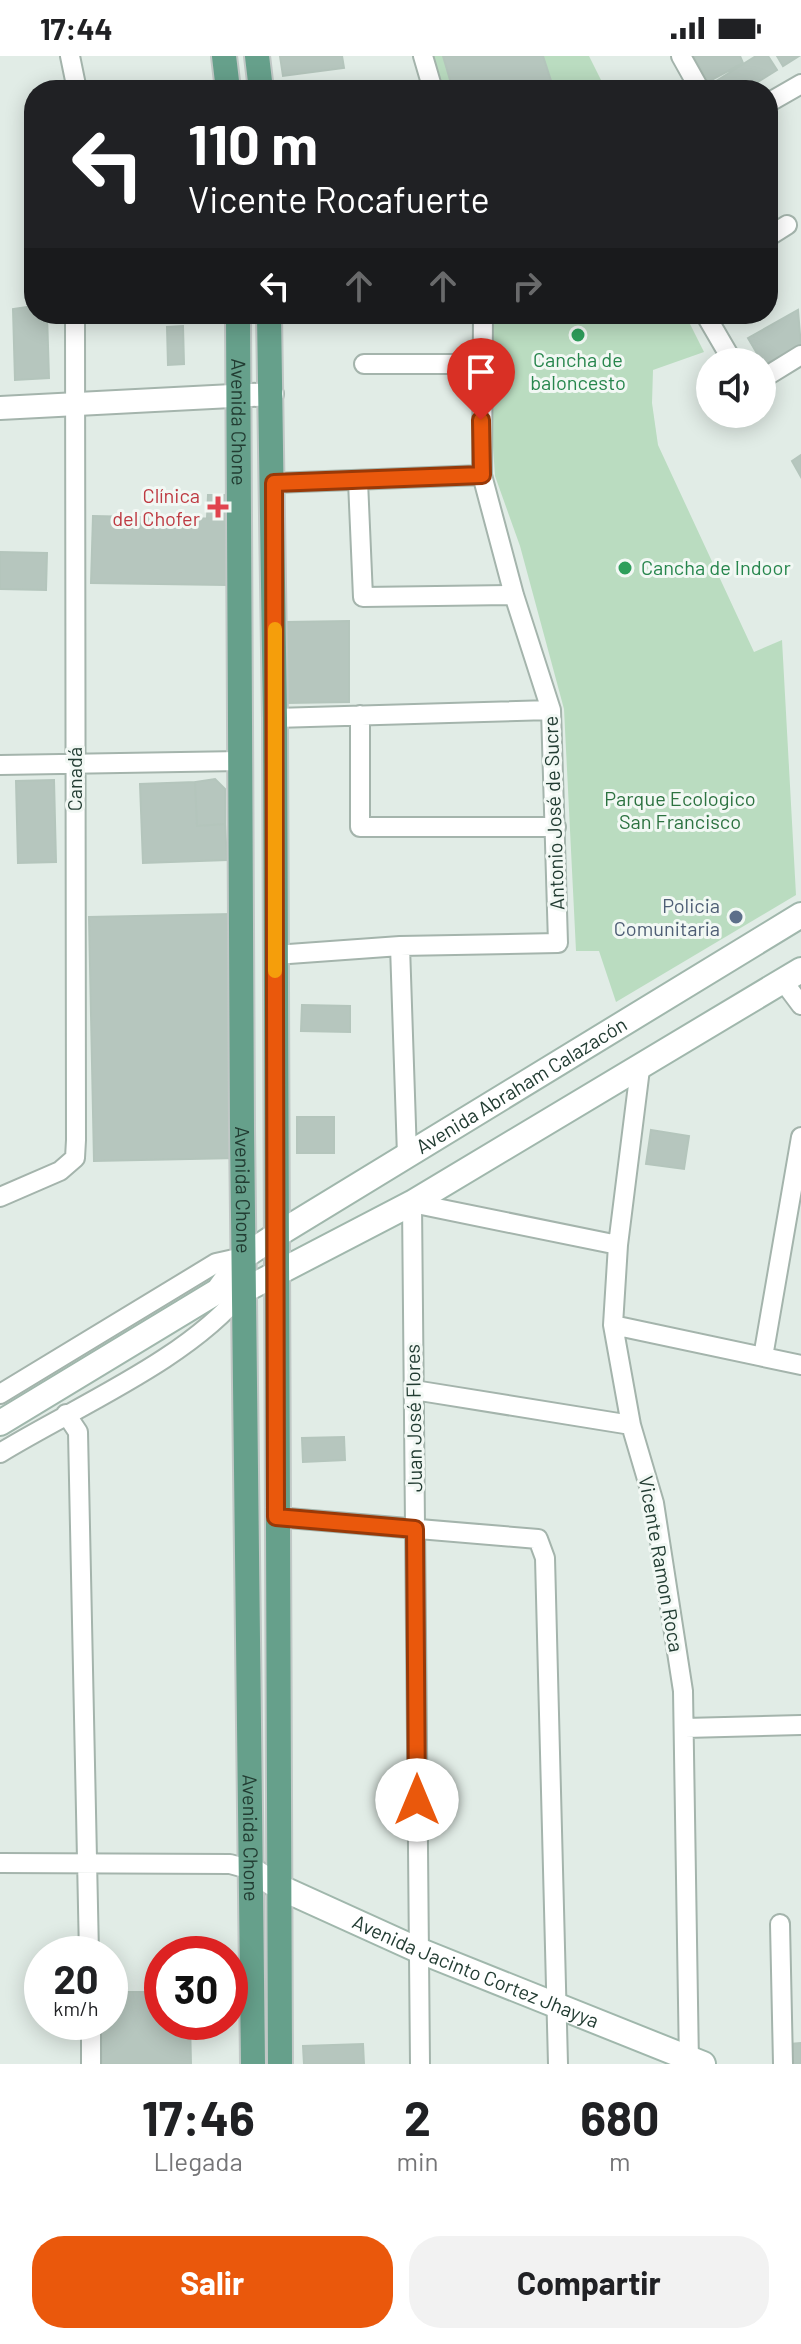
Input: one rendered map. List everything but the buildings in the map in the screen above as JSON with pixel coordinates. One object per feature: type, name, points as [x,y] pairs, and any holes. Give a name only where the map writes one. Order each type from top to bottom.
[{"type":"main road","points":[[224,56],[227,80]]},
{"type":"main road","points":[[257,56],[260,80]]},
{"type":"main road","name":"Avenida Chone","points":[[238,324],[243,1291],[253,2064]]},
{"type":"main road","name":"Avenida Chone","points":[[269,324],[274,483],[280,2064]]},
{"type":"main road","name":"Avenida Abraham Calazacón","points":[[0,1423],[218,1291],[243,1257],[275,1236],[801,915]]},
{"type":"main road","points":[[218,1291],[243,1291],[412,1203],[792,976]]},
{"type":"main road","name":"Avenida Jacinto Cortez Jhayya","points":[[252,1870],[277,1886],[418,1950],[694,2062]]},
{"type":"street","points":[[70,56],[75,80]]},
{"type":"street","points":[[423,56],[430,80]]},
{"type":"street","points":[[681,56],[694,80]]},
{"type":"street","points":[[778,97],[801,84]]},
{"type":"street","points":[[778,231],[787,225]]},
{"type":"street","name":"Canadá","points":[[0,1197],[60,1171],[75,1158],[75,324]]},
{"type":"street","name":"Antonio José de Sucre","points":[[275,955],[400,946],[558,943],[551,710],[514,595],[482,475],[482,324]]},
{"type":"street","points":[[711,324],[725,348]]},
{"type":"street","points":[[776,370],[801,355]]},
{"type":"street","points":[[364,364],[480,364]]},
{"type":"street","points":[[0,408],[272,394]]},
{"type":"street","points":[[274,483],[482,475]]},
{"type":"street","points":[[358,481],[363,597],[514,595]]},
{"type":"street","points":[[275,718],[551,710]]},
{"type":"street","points":[[360,715],[360,827],[556,827]]},
{"type":"street","points":[[0,765],[241,761]]},
{"type":"street","points":[[400,946],[407,1155]]},
{"type":"street","points":[[792,976],[801,1005]]},
{"type":"street","name":"Vicente Ramon Roca","points":[[640,1069],[618,1245],[613,1325],[631,1425],[657,1519],[681,1677],[694,2062]]},
{"type":"street","points":[[763,1357],[801,1137]]},
{"type":"street","points":[[412,1203],[618,1245]]},
{"type":"street","name":"Juan José Flores","points":[[412,1203],[420,2064]]},
{"type":"street","name":"Avenida Abraham Calazacón","points":[[0,1394],[216,1263],[243,1257]]},
{"type":"street","points":[[0,1453],[124,1381],[220,1319],[243,1291]]},
{"type":"street","points":[[613,1325],[801,1365]]},
{"type":"street","points":[[414,1390],[631,1425]]},
{"type":"street","points":[[66,1414],[78,1432],[89,1936]]},
{"type":"street","points":[[276,1517],[538,1539],[545,1558],[558,2064]]},
{"type":"street","points":[[685,1728],[801,1725]]},
{"type":"street","points":[[0,1863],[230,1864],[252,1870]]},
{"type":"street","points":[[780,1924],[783,2064]]},
{"type":"street","points":[[91,2040],[91,2064]]},
{"type":"green space","points":[[426,56],[589,56],[601,80],[434,80]]},
{"type":"green space","name":"Parque Ecologico San Francisco","points":[[493,324],[690,324],[702,348],[696,348],[696,355],[653,370],[652,403],[658,445],[754,652],[782,640],[796,895],[616,1002],[599,951],[576,951],[564,709],[520,546],[495,476],[491,417]]},
{"type":"slow traffic","points":[[275,629],[275,971]]},
{"type":"place","name":"Cancha de baloncesto","points":[[578,335]]},
{"type":"place","name":"Clínica del Chofer","points":[[218,507]]},
{"type":"place","name":"Cancha de Indoor","points":[[625,568]]},
{"type":"place","name":"Policia Comunitaria","points":[[736,917]]},
{"type":"route","points":[[417,1800],[415,1529],[276,1517],[274,483],[482,475],[481,420]]}]
